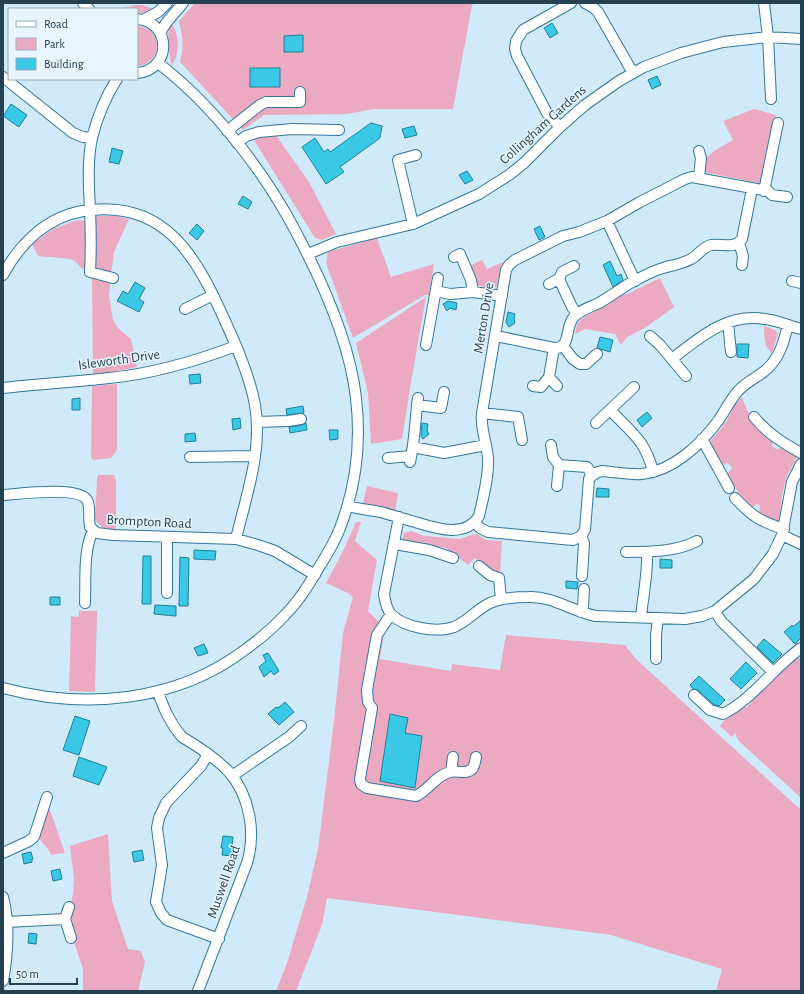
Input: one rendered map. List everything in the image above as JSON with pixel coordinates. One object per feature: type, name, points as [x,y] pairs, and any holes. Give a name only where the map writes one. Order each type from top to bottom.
[{"type":"street","points":[[140,19],[158,12],[167,3]]},
{"type":"street","points":[[160,33],[166,23],[183,3]]},
{"type":"street","points":[[560,127],[547,112],[517,56],[515,45],[518,36],[523,30],[571,3]]},
{"type":"street","points":[[585,3],[598,12],[633,73]]},
{"type":"street","points":[[764,3],[768,37],[771,99]]},
{"type":"street","points":[[138,72],[150,69],[158,63],[164,48],[160,33],[153,24],[140,19]]},
{"type":"street","name":"Collingham Gardens","points":[[308,254],[337,242],[413,224],[463,203],[492,186],[524,163],[560,127],[585,105],[633,73],[681,53],[702,47],[739,40],[768,37],[801,39]]},
{"type":"street","points":[[3,688],[68,700],[124,698],[172,688],[221,667],[239,655],[272,628],[286,614],[315,575],[334,542],[348,506],[357,451],[356,396],[352,373],[345,348],[322,284],[308,254],[277,198],[237,143],[186,87],[158,63]]},
{"type":"street","points":[[3,77],[73,133],[83,137],[92,138]]},
{"type":"street","points":[[113,278],[90,272],[90,210],[88,179],[92,138],[101,111],[116,80]]},
{"type":"street","points":[[227,131],[266,102],[300,102],[300,92]]},
{"type":"street","points":[[766,191],[778,123]]},
{"type":"street","points":[[237,143],[246,136],[258,132],[292,129],[339,130]]},
{"type":"street","points":[[699,151],[701,158],[699,177]]},
{"type":"street","points":[[413,224],[398,160],[416,155]]},
{"type":"street","name":"Merton Drive","points":[[475,523],[479,516],[488,465],[482,426],[482,413],[506,270],[509,265],[515,260],[563,236],[579,232],[607,221],[640,202],[685,179],[692,177],[699,177],[766,191],[772,195],[786,198]]},
{"type":"street","points":[[533,386],[541,387],[549,377],[558,347],[566,342],[572,318],[577,314],[635,281],[662,268],[677,265],[690,260],[710,245],[732,246],[739,243],[743,235],[752,189]]},
{"type":"street","points":[[3,274],[10,261],[22,246],[47,224],[68,215],[90,210],[115,209],[141,216],[165,229],[185,247],[204,277],[236,346],[244,366],[255,405],[257,422],[255,456],[236,539]]},
{"type":"street","points":[[607,221],[635,281]]},
{"type":"street","points":[[739,243],[743,256],[742,265]]},
{"type":"street","points":[[454,257],[460,254],[471,280],[473,292]]},
{"type":"street","points":[[549,284],[559,279],[562,272],[574,266]]},
{"type":"street","points":[[426,345],[438,278]]},
{"type":"street","points":[[559,279],[572,308],[577,314]]},
{"type":"street","points":[[436,291],[450,294],[473,292],[502,296]]},
{"type":"street","points":[[184,309],[213,295]]},
{"type":"street","points":[[672,359],[716,327],[737,320],[765,318],[801,329]]},
{"type":"street","points":[[728,323],[731,352]]},
{"type":"street","points":[[348,506],[380,512],[438,529],[458,530],[475,523],[480,528],[488,532],[573,540],[581,536],[585,530],[589,479],[592,475],[602,471],[641,474],[653,472],[670,466],[702,439],[718,421],[729,402],[740,389],[767,369],[783,344],[788,325]]},
{"type":"street","points":[[496,336],[558,347],[580,364],[586,364],[598,354]]},
{"type":"street","points":[[650,336],[660,345],[686,376]]},
{"type":"street","name":"Isleworth Drive","points":[[3,388],[110,378],[134,374],[188,362],[236,346]]},
{"type":"street","points":[[549,377],[557,386]]},
{"type":"street","points":[[596,423],[634,387]]},
{"type":"street","points":[[411,455],[417,401],[441,408],[444,392]]},
{"type":"street","points":[[610,410],[645,448],[650,458],[653,472]]},
{"type":"street","points":[[482,413],[518,417],[522,440]]},
{"type":"street","points":[[754,417],[770,434],[801,453]]},
{"type":"street","points":[[257,422],[283,422],[300,419]]},
{"type":"street","points":[[702,439],[729,488]]},
{"type":"street","points":[[388,458],[444,453],[486,445]]},
{"type":"street","points":[[551,445],[553,457],[558,465],[556,486]]},
{"type":"street","points":[[190,457],[255,456]]},
{"type":"street","points":[[399,518],[384,594],[386,604],[391,614],[414,627],[427,630],[443,630],[455,626],[490,603],[501,599],[530,597],[545,598],[581,612],[596,616],[685,619],[702,616],[715,611],[754,578],[773,554],[783,532],[792,482],[801,464]]},
{"type":"street","points":[[558,465],[587,467],[592,475]]},
{"type":"street","name":"Brompton Road","points":[[3,495],[47,492],[76,493],[86,498],[88,501],[89,524],[97,533],[113,535],[236,539],[275,551],[315,575]]},
{"type":"street","points":[[734,498],[750,514],[783,532],[801,544]]},
{"type":"street","points":[[85,603],[87,550],[89,539],[93,530]]},
{"type":"street","points":[[581,536],[584,543],[582,576]]},
{"type":"street","points":[[167,537],[167,593]]},
{"type":"street","points":[[626,552],[647,552],[675,548],[697,541]]},
{"type":"street","points":[[395,544],[429,550],[453,558]]},
{"type":"street","points":[[641,617],[642,598],[648,570],[647,552]]},
{"type":"street","points":[[479,566],[490,575],[499,578],[501,599]]},
{"type":"street","points":[[581,612],[584,607],[584,589]]},
{"type":"street","points":[[715,611],[721,621],[773,672]]},
{"type":"street","points":[[391,614],[377,635],[367,690],[368,702],[372,708],[360,779],[361,784],[367,788],[408,796],[416,796],[422,793],[444,774],[451,772],[468,772],[472,769],[476,757]]},
{"type":"street","points":[[656,660],[658,618]]},
{"type":"street","points":[[694,695],[710,710],[723,714],[745,700],[759,688],[788,657],[801,648]]},
{"type":"street","name":"Muswell Road","points":[[158,692],[162,706],[170,723],[182,737],[222,765],[240,787],[246,803],[251,826],[251,844],[247,863],[198,991]]},
{"type":"street","points":[[232,776],[289,738],[301,726]]},
{"type":"street","points":[[208,754],[201,766],[166,803],[158,818],[157,828],[162,865],[156,902],[161,913],[167,920],[219,939]]},
{"type":"street","points":[[451,772],[453,757]]},
{"type":"street","points":[[3,853],[29,841],[34,837],[47,797]]},
{"type":"street","points":[[3,897],[7,922],[7,945],[3,981]]},
{"type":"street","points":[[69,908],[65,919],[71,938]]},
{"type":"street","points":[[7,922],[65,919]]},
{"type":"green space","points":[[195,3],[476,3],[472,5],[453,109],[374,109],[347,114],[264,115],[243,130],[180,62],[182,42],[179,21]]},
{"type":"green space","points":[[142,5],[154,9],[138,13],[138,8],[123,8]]},
{"type":"green space","points":[[171,23],[176,32],[178,44],[178,50],[172,65],[168,37],[169,26]]},
{"type":"green space","points":[[138,26],[146,28],[156,38],[156,52],[146,63],[138,66]]},
{"type":"green space","points":[[754,109],[776,115],[763,184],[704,172],[705,159],[714,151],[733,140],[723,121]]},
{"type":"green space","points":[[275,134],[309,182],[336,234],[322,240],[315,238],[252,137]]},
{"type":"green space","points":[[94,216],[117,216],[129,219],[114,252],[111,274],[96,270]]},
{"type":"green space","points":[[78,220],[85,221],[86,225],[85,267],[82,269],[76,262],[70,259],[39,256],[37,254],[32,244],[53,229]]},
{"type":"green space","points":[[377,238],[391,277],[434,264],[429,295],[425,295],[353,338],[326,263],[328,252]]},
{"type":"green space","points":[[482,260],[487,269],[503,262],[497,286],[492,289],[476,285],[469,266]]},
{"type":"green space","points":[[92,276],[111,280],[109,295],[113,320],[118,328],[131,339],[137,367],[93,376]]},
{"type":"green space","points":[[660,278],[674,307],[645,328],[627,337],[621,345],[615,334],[585,329],[575,334],[577,324],[584,317],[606,306],[620,295],[627,294]]},
{"type":"green space","points":[[426,297],[402,439],[371,444],[368,393],[356,343]]},
{"type":"green space","points":[[764,326],[775,330],[778,333],[772,353],[767,348],[764,337]]},
{"type":"green space","points":[[117,384],[117,450],[111,458],[93,460],[91,458],[92,386]]},
{"type":"green space","points":[[742,397],[747,411],[758,427],[771,439],[773,443],[772,446],[776,449],[783,448],[798,456],[787,475],[782,495],[779,523],[770,521],[759,513],[760,505],[757,504],[753,507],[745,503],[727,474],[732,468],[728,463],[724,465],[718,461],[710,442],[726,422],[734,406]]},
{"type":"green space","points":[[98,475],[114,475],[116,480],[116,532],[106,531],[95,520]]},
{"type":"green space","points":[[367,486],[398,493],[395,512],[363,503]]},
{"type":"green space","points":[[356,522],[361,522],[355,541],[377,560],[368,611],[387,630],[384,634],[380,659],[451,671],[452,664],[500,670],[506,635],[625,645],[636,659],[801,810],[801,991],[716,991],[722,969],[611,935],[327,898],[322,925],[296,991],[276,991],[287,963],[307,897],[318,849],[343,633],[353,597],[348,593],[326,583]]},
{"type":"green space","points":[[411,531],[425,536],[460,539],[477,534],[486,540],[502,541],[500,574],[493,573],[475,558],[468,565],[446,548],[401,542],[404,533]]},
{"type":"green space","points":[[79,611],[97,611],[95,692],[69,691],[71,616],[79,617]]},
{"type":"green space","points":[[794,658],[801,658],[801,798],[738,740],[735,733],[732,737],[720,726],[728,716],[747,707]]},
{"type":"green space","points":[[49,807],[65,853],[51,855],[39,837]]},
{"type":"green space","points":[[108,834],[112,901],[128,949],[141,951],[145,962],[138,991],[83,991],[83,969],[72,935],[71,902],[74,880],[70,846]]},
{"type":"building","points":[[552,23],[558,33],[550,38],[544,28]]},
{"type":"building","points":[[303,35],[303,52],[284,52],[284,36]]},
{"type":"building","points":[[250,68],[280,68],[280,87],[250,87]]},
{"type":"building","points":[[657,76],[661,85],[652,89],[648,80]]},
{"type":"building","points":[[11,104],[27,115],[19,127],[3,116]]},
{"type":"building","points":[[371,123],[382,126],[380,138],[340,167],[344,172],[326,184],[302,147],[315,138],[324,152],[328,149],[330,152]]},
{"type":"building","points":[[414,126],[417,135],[405,138],[402,129]]},
{"type":"building","points":[[112,148],[123,151],[119,164],[109,162]]},
{"type":"building","points":[[467,171],[473,180],[465,184],[459,175]]},
{"type":"building","points":[[243,196],[252,202],[248,209],[238,204]]},
{"type":"building","points":[[197,224],[204,231],[197,240],[189,233]]},
{"type":"building","points":[[540,226],[545,237],[539,240],[534,229]]},
{"type":"building","points":[[610,261],[617,276],[621,274],[623,280],[613,287],[603,265]]},
{"type":"building","points":[[135,282],[145,288],[139,299],[144,302],[139,312],[117,301],[123,291],[128,294]]},
{"type":"building","points":[[448,301],[457,303],[456,310],[450,308],[447,311],[443,304]]},
{"type":"building","points":[[508,312],[515,314],[515,323],[509,327],[506,322]]},
{"type":"building","points":[[600,337],[613,340],[610,352],[597,348]]},
{"type":"building","points":[[737,344],[749,344],[748,358],[737,357]]},
{"type":"building","points":[[200,374],[201,383],[190,384],[189,375]]},
{"type":"building","points":[[80,398],[80,410],[72,410],[72,399]]},
{"type":"building","points":[[303,406],[304,413],[287,415],[286,409]]},
{"type":"building","points":[[647,412],[652,418],[642,427],[637,420]]},
{"type":"building","points":[[240,418],[241,428],[233,430],[232,419]]},
{"type":"building","points":[[306,423],[307,430],[290,433],[289,427]]},
{"type":"building","points":[[422,423],[428,424],[427,431],[429,434],[423,439],[421,436]]},
{"type":"building","points":[[329,430],[338,430],[338,439],[330,440]]},
{"type":"building","points":[[195,433],[196,441],[185,442],[185,434]]},
{"type":"building","points":[[597,488],[609,489],[609,497],[596,497]]},
{"type":"building","points":[[194,550],[216,551],[215,560],[194,559]]},
{"type":"building","points":[[143,556],[151,556],[151,604],[142,604]]},
{"type":"building","points":[[180,557],[189,558],[188,606],[179,606]]},
{"type":"building","points":[[660,559],[672,560],[672,568],[660,568]]},
{"type":"building","points":[[566,581],[578,582],[577,589],[566,588]]},
{"type":"building","points":[[50,597],[60,597],[60,605],[50,605]]},
{"type":"building","points":[[155,605],[176,606],[176,616],[154,614]]},
{"type":"building","points":[[801,620],[801,638],[795,644],[784,632]]},
{"type":"building","points":[[764,639],[782,654],[773,663],[757,647]]},
{"type":"building","points":[[204,644],[208,653],[198,656],[194,648]]},
{"type":"building","points":[[268,653],[279,671],[274,675],[271,671],[264,677],[259,667],[266,661],[263,655]]},
{"type":"building","points":[[746,662],[757,673],[741,689],[730,679]]},
{"type":"building","points":[[699,676],[725,700],[719,706],[713,704],[698,690],[693,689],[690,685]]},
{"type":"building","points":[[285,702],[294,712],[279,725],[268,714]]},
{"type":"building","points":[[390,714],[408,718],[405,733],[422,736],[415,788],[380,781]]},
{"type":"building","points":[[75,716],[90,721],[79,755],[63,750]]},
{"type":"building","points":[[79,757],[107,767],[99,785],[73,776]]},
{"type":"building","points":[[223,836],[233,837],[233,856],[222,855],[223,848],[221,848]]},
{"type":"building","points":[[142,850],[144,860],[134,862],[132,852]]},
{"type":"building","points":[[31,852],[33,859],[32,862],[24,864],[22,854]]},
{"type":"building","points":[[60,869],[62,879],[53,881],[51,871]]},
{"type":"building","points":[[29,933],[37,934],[36,944],[28,943]]}]
